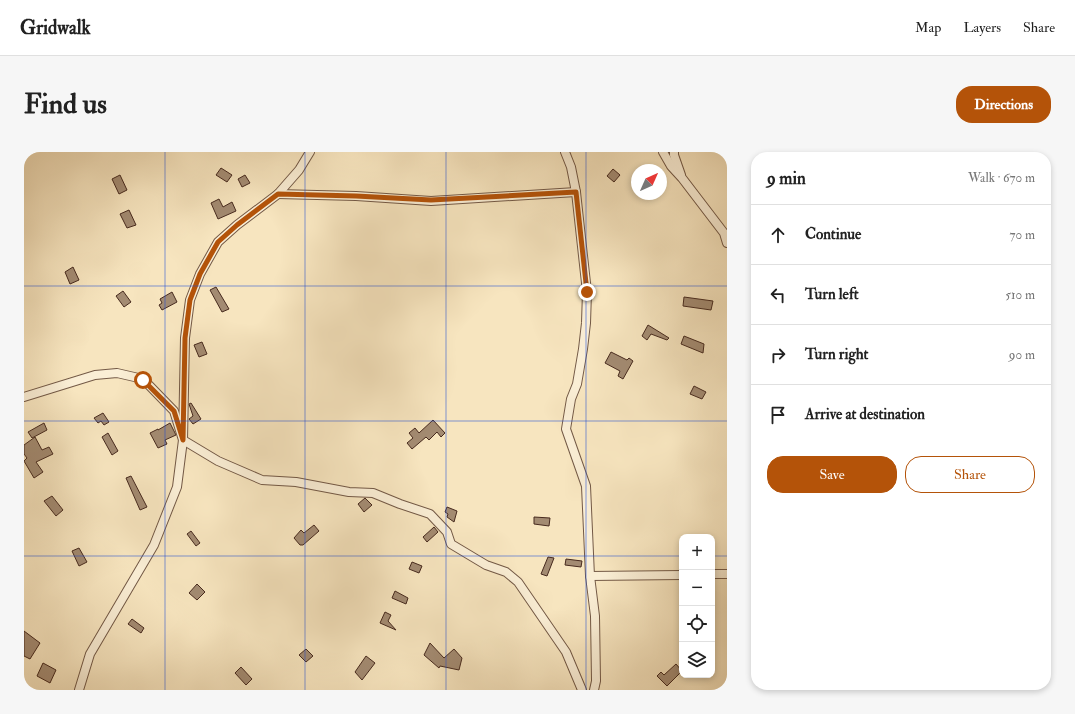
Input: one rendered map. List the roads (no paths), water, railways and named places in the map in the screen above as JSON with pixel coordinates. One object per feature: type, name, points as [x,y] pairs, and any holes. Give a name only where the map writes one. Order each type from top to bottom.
[{"type":"street","points":[[79,690],[90,654],[154,546],[177,487],[183,440],[185,338],[190,300],[200,274],[218,242],[237,225],[278,194],[299,170],[310,152]]},
{"type":"street","points":[[566,152],[571,167],[576,192],[587,292],[586,323],[577,384],[571,399],[566,428],[586,486],[590,576],[595,616],[596,681],[594,690]]},
{"type":"street","points":[[663,152],[671,166],[724,233],[727,244]]},
{"type":"street","points":[[674,152],[682,178]]},
{"type":"street","points":[[278,194],[431,200],[576,192]]},
{"type":"street","points":[[24,397],[95,375],[117,373],[143,380],[174,411],[183,440],[218,460],[262,480],[296,482],[349,492],[373,493],[430,514],[447,532],[451,544],[486,565],[506,572],[518,582],[566,652],[582,690]]},
{"type":"street","points":[[715,574],[727,574]]},
{"type":"street","points":[[590,576],[679,575]]}]
